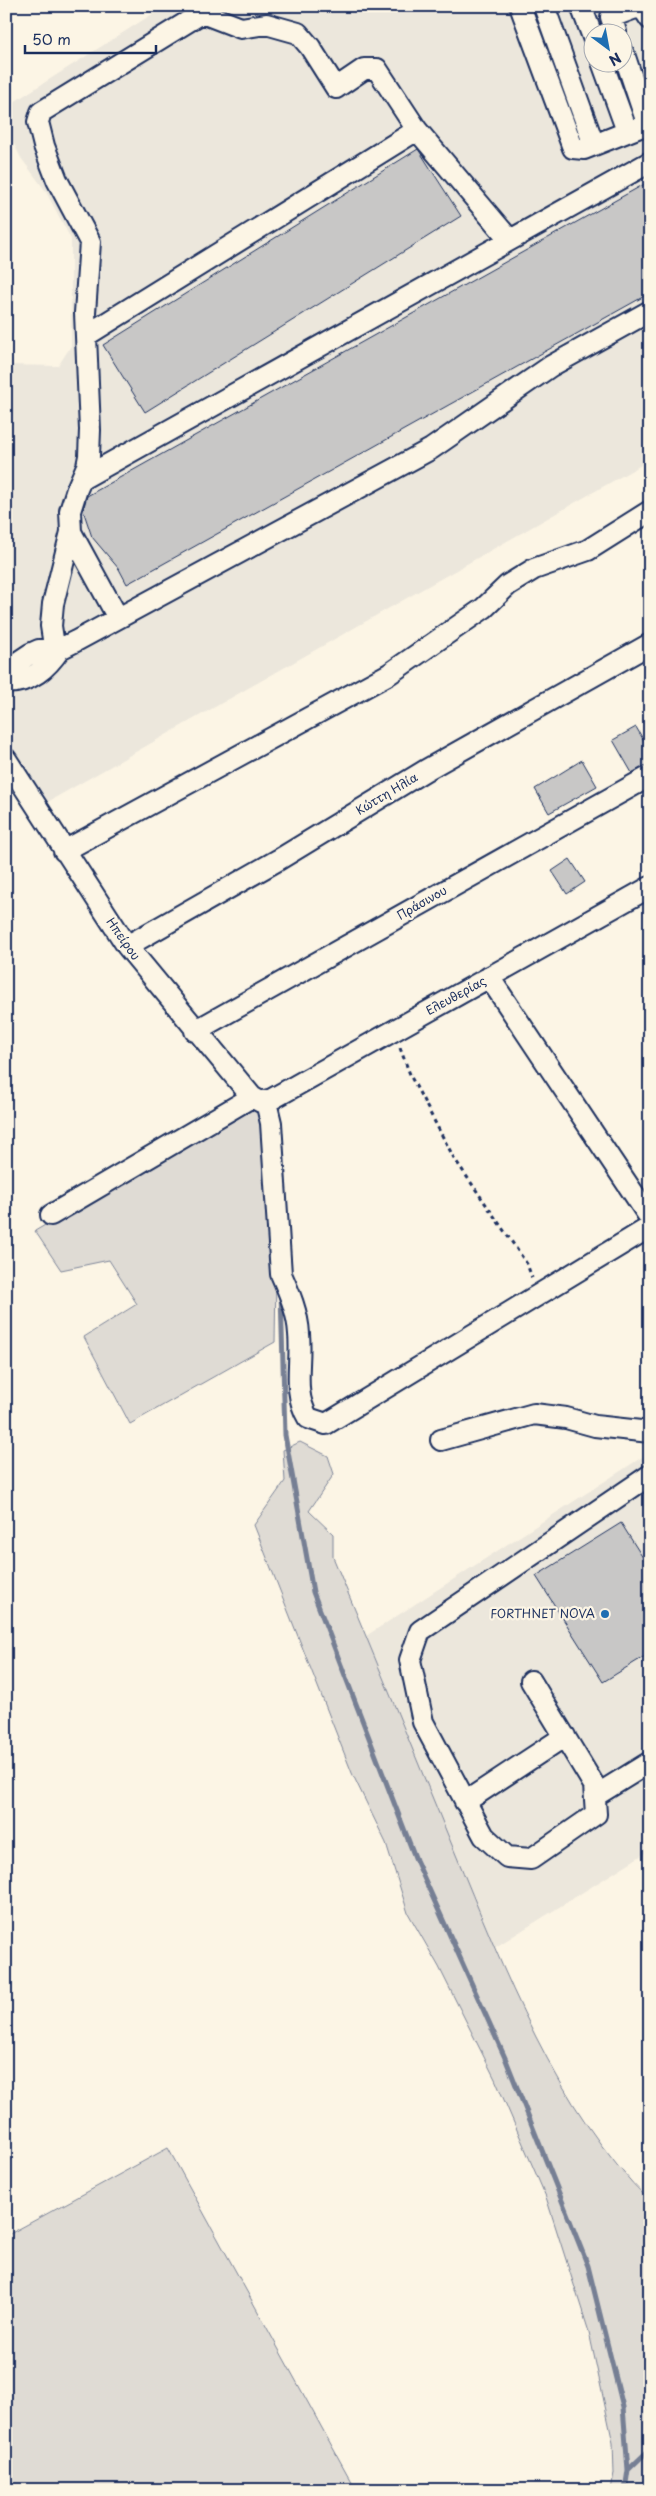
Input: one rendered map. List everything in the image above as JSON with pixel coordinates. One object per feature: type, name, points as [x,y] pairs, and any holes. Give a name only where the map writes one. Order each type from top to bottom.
[{"type":"street","points":[[520,6],[573,148],[578,149],[594,145],[649,123],[631,72]]},
{"type":"street","points":[[544,6],[594,145]]},
{"type":"street","points":[[581,6],[587,22]]},
{"type":"street","points":[[611,19],[638,7],[644,10],[650,19]]},
{"type":"street","points":[[60,649],[53,639],[50,626],[53,604],[71,532],[70,511],[87,466],[90,430],[85,313],[90,242],[57,180],[44,146],[38,117],[42,112],[184,22],[202,13],[241,28],[266,24],[298,33],[310,47],[336,88],[364,69],[378,69],[417,130],[509,239]]},
{"type":"street","points":[[606,72],[627,131]]},
{"type":"street","points":[[87,335],[417,130]]},
{"type":"street","points":[[82,479],[650,162]]},
{"type":"street","points":[[6,683],[28,679],[47,666],[60,649],[431,448],[551,366],[650,310]]},
{"type":"street","points":[[64,851],[389,674],[484,608],[517,580],[534,569],[588,550],[650,511]]},
{"type":"street","points":[[71,532],[118,618]]},
{"type":"street","points":[[6,670],[39,650],[60,649]]},
{"type":"street","name":"Κώττη Ηλία","points":[[127,946],[278,860],[426,770],[648,651]]},
{"type":"street","name":"Ηπείρου","points":[[6,759],[127,946],[195,1032],[260,1100]]},
{"type":"street","name":"Πράσινου","points":[[195,1032],[650,776]]},
{"type":"street","name":"Ελευθερίας","points":[[51,1215],[260,1100],[393,1031],[650,887]]},
{"type":"street","points":[[489,977],[650,1218]]},
{"type":"street","points":[[260,1100],[271,1123],[281,1274],[290,1296],[300,1333],[298,1388],[301,1406],[308,1418],[326,1424],[650,1228]]},
{"type":"street","points":[[441,1440],[534,1414],[566,1418],[595,1426],[650,1432]]},
{"type":"street","points":[[531,1681],[594,1785],[596,1814],[531,1859],[507,1857],[484,1836],[423,1722],[410,1660],[420,1631],[650,1475]]},
{"type":"street","points":[[466,1802],[565,1736]]},
{"type":"street","points":[[595,1796],[650,1762]]},
{"type":"path","points":[[393,1031],[412,1077],[454,1158],[526,1264],[539,1294]]},
{"type":"shaded area","points":[[165,6],[650,6],[650,460],[44,804],[6,746],[6,365],[58,366],[71,346],[71,239],[45,190],[21,158],[6,128],[6,107]]},
{"type":"shaded area","points":[[249,1105],[268,1116],[276,1276],[275,1342],[130,1424],[84,1337],[137,1304],[109,1260],[61,1270],[35,1231]]},
{"type":"shaded area","points":[[300,1442],[328,1456],[334,1474],[309,1511],[333,1534],[333,1557],[513,1989],[560,2082],[587,2125],[617,2165],[650,2201],[650,2490],[611,2490],[614,2473],[613,2443],[589,2332],[546,2197],[495,2079],[439,1967],[408,1913],[386,1843],[352,1773],[254,1525],[285,1481],[283,1450]]},
{"type":"shaded area","points":[[650,1452],[650,1850],[494,1948],[366,1636]]},
{"type":"shaded area","points":[[168,2148],[356,2490],[6,2490],[6,2236]]},
{"type":"building","points":[[418,149],[461,216],[145,412],[103,345]]},
{"type":"building","points":[[650,181],[650,293],[127,584],[119,569],[92,537],[83,510],[87,496]]},
{"type":"building","points":[[636,727],[650,751],[650,763],[632,773],[613,740]]},
{"type":"building","points":[[582,760],[597,786],[549,813],[535,789]]},
{"type":"building","points":[[570,859],[585,882],[567,894],[552,871]]},
{"type":"building","name":"FORTHNET NOVA","points":[[621,1523],[650,1569],[650,1653],[603,1682],[536,1576]]},
{"type":"waterway","points":[[281,1294],[285,1435],[313,1592],[416,1860],[506,2060],[588,2266],[623,2407],[628,2470],[625,2490]]},
{"type":"waterway","points":[[628,2470],[650,2449]]},
{"type":"place","name":"FORTHNET NOVA","points":[[605,1614]]}]
